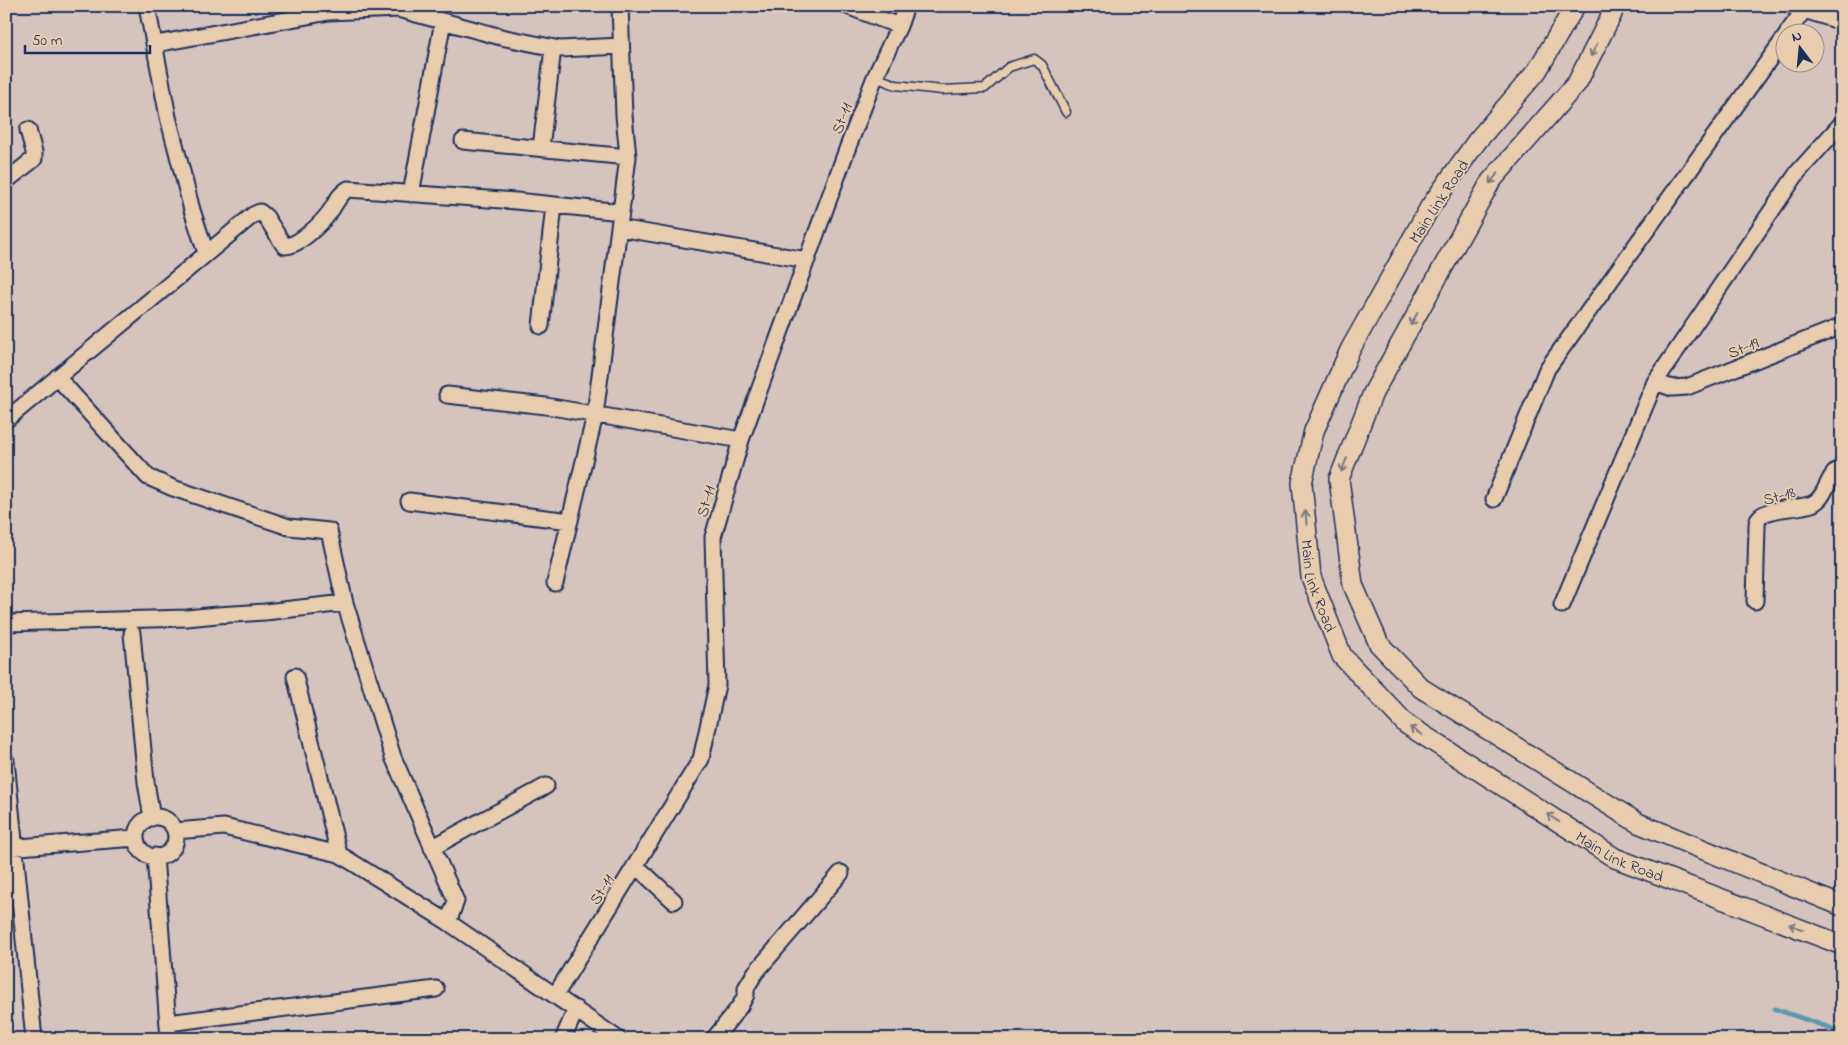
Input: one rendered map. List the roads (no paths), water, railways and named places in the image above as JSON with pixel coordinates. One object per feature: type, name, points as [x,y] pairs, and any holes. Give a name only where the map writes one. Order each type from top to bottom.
[{"type":"street","points":[[147,6],[156,44],[168,117],[192,210],[206,253]]},
{"type":"street","points":[[555,583],[595,414],[628,156],[624,115],[620,6]]},
{"type":"street","points":[[847,6],[899,26]]},
{"type":"street","name":"St-11","points":[[556,994],[700,759],[717,685],[713,537],[741,440],[875,77],[899,26],[906,6]]},
{"type":"street","name":"Main Link Road","points":[[1575,6],[1537,71],[1476,142],[1430,207],[1350,350],[1314,431],[1302,482],[1311,577],[1342,656],[1406,724],[1615,858],[1842,945]]},
{"type":"street","name":"Main Link Road","points":[[1614,6],[1612,14],[1578,83],[1491,181],[1373,393],[1339,479],[1353,585],[1380,644],[1421,688],[1638,823],[1842,906]]},
{"type":"street","points":[[1792,22],[1798,8],[1842,22]]},
{"type":"street","points":[[156,44],[329,12],[398,9],[501,37],[553,48],[621,46]]},
{"type":"street","points":[[411,194],[443,21]]},
{"type":"street","points":[[541,148],[553,48]]},
{"type":"street","points":[[1494,498],[1547,369],[1776,50]]},
{"type":"street","points":[[1562,605],[1655,382],[1798,172],[1842,123]]},
{"type":"street","points":[[6,181],[34,159],[28,130]]},
{"type":"street","points":[[463,141],[628,156]]},
{"type":"street","points":[[6,420],[206,253],[253,215],[260,212],[266,217],[283,244],[291,246],[316,228],[328,215],[343,192],[348,189],[516,201],[621,212]]},
{"type":"street","points":[[541,326],[554,205]]},
{"type":"street","points":[[619,228],[807,260]]},
{"type":"street","name":"St-19","points":[[1655,382],[1672,388],[1687,387],[1842,326]]},
{"type":"street","points":[[57,377],[148,477],[173,488],[277,524],[329,531],[345,603],[393,757],[456,901],[448,922]]},
{"type":"street","points":[[447,395],[546,406],[741,440]]},
{"type":"street","name":"St-18","points":[[1756,601],[1757,526],[1759,518],[1766,512],[1808,505],[1818,501],[1833,474],[1842,468]]},
{"type":"street","points":[[409,501],[570,521]]},
{"type":"street","points":[[6,622],[188,618],[345,603]]},
{"type":"street","points":[[132,633],[146,782],[152,818]]},
{"type":"street","points":[[296,676],[339,854]]},
{"type":"street","points":[[6,761],[11,847],[34,1039]]},
{"type":"street","points":[[432,848],[478,821],[507,808],[546,786]]},
{"type":"street","points":[[152,818],[163,819],[175,831],[176,837],[172,849],[161,856],[154,856],[144,852],[136,838],[140,825],[145,820],[152,818]]},
{"type":"street","points":[[175,831],[224,828],[339,854],[448,922],[556,994],[618,1039]]},
{"type":"street","points":[[11,847],[136,838]]},
{"type":"street","points":[[154,856],[169,1039]]},
{"type":"street","points":[[636,866],[674,901]]},
{"type":"street","points":[[714,1039],[740,1006],[746,995],[746,988],[755,973],[841,873]]},
{"type":"street","points":[[168,1023],[436,989]]},
{"type":"street","points":[[563,1039],[576,1009]]},
{"type":"lane","points":[[875,77],[896,84],[942,90],[985,88],[1009,67],[1034,60],[1042,66],[1066,112]]},
{"type":"waterway","points":[[1775,1009],[1842,1032]]}]
